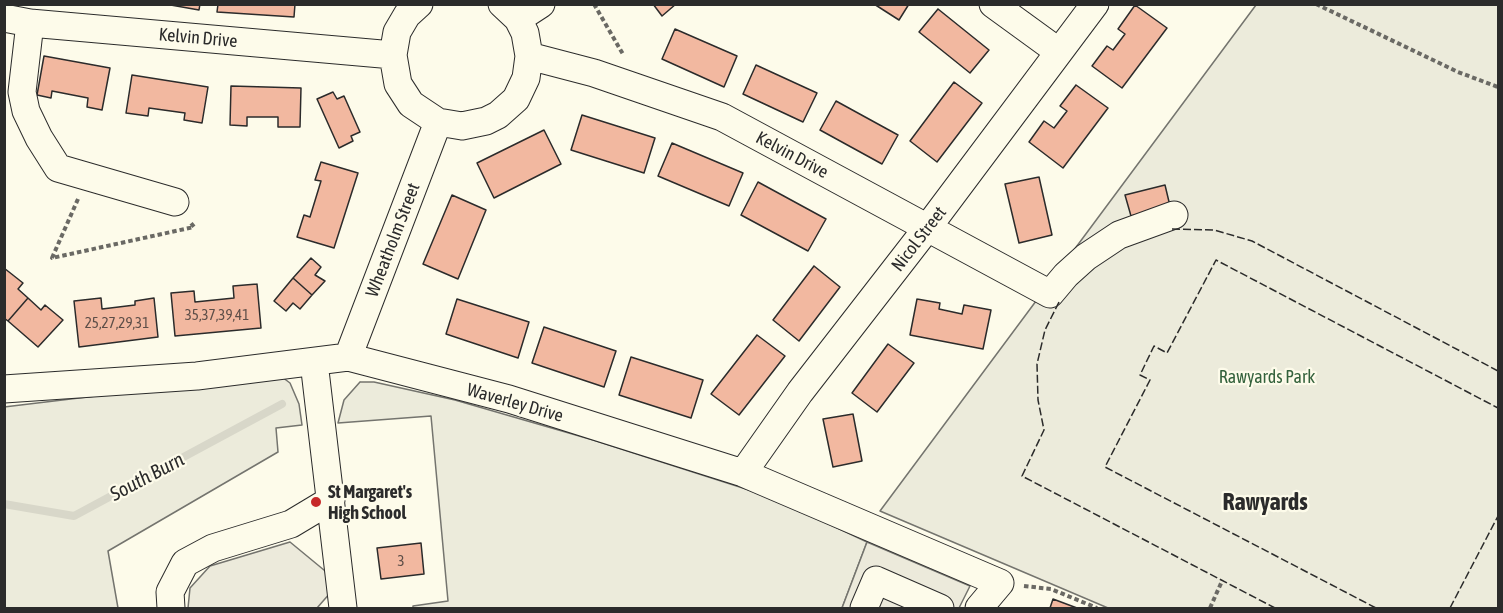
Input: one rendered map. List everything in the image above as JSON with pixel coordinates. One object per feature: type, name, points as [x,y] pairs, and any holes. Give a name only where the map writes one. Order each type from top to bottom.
[{"type":"street","points":[[419,4],[407,15],[398,32],[393,55],[398,84],[411,104],[438,122],[462,126],[486,121],[498,115],[516,99],[526,78],[530,56],[525,33],[510,12],[541,4]]},
{"type":"street","points":[[993,4],[1059,52]]},
{"type":"street","name":"Nicol Street","points":[[743,473],[800,392],[928,227],[1095,4]]},
{"type":"street","points":[[17,20],[22,92],[26,111],[39,138],[58,168],[175,202]]},
{"type":"street","name":"Kelvin Drive","points":[[17,20],[393,55]]},
{"type":"street","name":"Kelvin Drive","points":[[530,56],[643,88],[722,117],[1050,294],[1073,269],[1119,235],[1174,215]]},
{"type":"street","name":"Wheatholm Street","points":[[348,357],[438,122]]},
{"type":"street","name":"Waverley Drive","points":[[4,389],[196,376],[348,357],[509,399],[743,473],[1000,583]]},
{"type":"street","points":[[314,362],[343,609]]},
{"type":"street","points":[[171,609],[171,592],[185,563],[213,548],[291,524],[331,500]]},
{"type":"street","points":[[864,609],[876,580],[940,609]]},
{"type":"street","points":[[979,609],[1000,583]]},
{"type":"street","points":[[947,609],[952,604],[971,609]]},
{"type":"path","points":[[594,4],[643,88]]},
{"type":"path","points":[[1316,4],[1458,72],[1498,87]]},
{"type":"path","points":[[88,177],[52,258],[194,226],[175,202]]},
{"type":"path","points":[[1210,609],[1222,581]]},
{"type":"path","points":[[1000,583],[1051,589],[1097,609]]},
{"type":"green space","name":"Rawyards Park","points":[[1256,5],[1498,5],[1498,608],[1108,608],[880,511]]},
{"type":"green space","points":[[271,375],[282,377],[290,383],[299,404],[302,425],[276,428],[278,452],[108,551],[118,608],[5,608],[4,407]]},
{"type":"green space","points":[[360,382],[374,382],[455,400],[593,440],[774,498],[867,542],[842,608],[413,608],[413,606],[448,601],[431,416],[338,423],[344,400]]},
{"type":"shaded area","points":[[290,542],[330,575],[331,592],[317,608],[188,608],[190,588],[210,566]]},
{"type":"shaded area","points":[[867,542],[970,586],[959,608],[842,608]]},
{"type":"building","points":[[165,4],[200,4],[199,10]]},
{"type":"building","points":[[218,4],[295,4],[294,17],[217,12]]},
{"type":"building","points":[[653,4],[676,4],[662,16]]},
{"type":"building","points":[[874,4],[909,4],[899,20]]},
{"type":"building","points":[[1135,5],[1167,28],[1122,88],[1092,66],[1107,46],[1113,50],[1125,34],[1118,29]]},
{"type":"building","points":[[938,9],[989,50],[970,73],[919,32]]},
{"type":"building","points":[[675,29],[737,56],[724,87],[662,59]]},
{"type":"building","points":[[44,56],[110,68],[102,110],[87,107],[88,98],[52,91],[51,98],[37,95]]},
{"type":"building","points":[[756,65],[817,93],[803,122],[743,94]]},
{"type":"building","points":[[132,75],[208,87],[202,123],[184,120],[185,113],[149,108],[148,116],[126,113]]},
{"type":"building","points":[[954,82],[982,103],[937,162],[910,141]]},
{"type":"building","points":[[1076,85],[1108,108],[1063,168],[1029,142],[1044,121],[1054,128],[1067,111],[1060,106]]},
{"type":"building","points":[[231,86],[301,88],[300,127],[278,127],[278,117],[247,117],[247,126],[230,125]]},
{"type":"building","points":[[333,92],[337,99],[344,96],[360,132],[351,136],[353,141],[339,148],[317,99]]},
{"type":"building","points":[[836,101],[898,135],[882,164],[820,130]]},
{"type":"building","points":[[582,115],[655,138],[644,173],[571,150]]},
{"type":"building","points":[[544,130],[561,164],[494,198],[477,163]]},
{"type":"building","points":[[672,143],[743,173],[729,206],[658,176]]},
{"type":"building","points":[[321,162],[358,173],[334,248],[297,237],[304,215],[310,217],[321,181],[315,180]]},
{"type":"building","points":[[1039,177],[1052,235],[1019,243],[1005,184]]},
{"type":"building","points":[[758,182],[826,219],[808,251],[741,215]]},
{"type":"building","points":[[1165,185],[1170,206],[1131,216],[1125,195]]},
{"type":"building","points":[[452,195],[486,210],[458,279],[423,264]]},
{"type":"building","points":[[311,258],[321,267],[315,275],[325,281],[312,295],[293,278]]},
{"type":"building","points":[[814,266],[840,287],[799,341],[773,320]]},
{"type":"building","points":[[4,268],[23,283],[18,289],[28,298],[8,321],[4,318]]},
{"type":"building","points":[[293,278],[312,295],[300,309],[293,303],[286,311],[274,301]]},
{"type":"building","points":[[257,284],[261,328],[175,336],[171,293],[194,291],[195,302],[234,298],[233,286]]},
{"type":"building","points":[[28,298],[41,310],[45,305],[63,320],[38,347],[8,321]]},
{"type":"building","points":[[101,298],[102,309],[135,305],[135,301],[154,298],[158,337],[79,347],[74,301]]},
{"type":"building","points":[[457,299],[529,322],[518,358],[446,334]]},
{"type":"building","points":[[917,299],[940,303],[939,309],[962,314],[964,305],[991,310],[983,349],[910,335]]},
{"type":"building","points":[[544,327],[616,351],[604,387],[532,363]]},
{"type":"building","points":[[757,335],[785,356],[739,415],[711,394]]},
{"type":"building","points":[[888,344],[914,363],[877,412],[852,393]]},
{"type":"building","points":[[631,357],[703,380],[691,418],[619,395]]},
{"type":"building","points":[[853,414],[862,461],[833,467],[823,419]]},
{"type":"building","points":[[421,543],[424,574],[381,579],[377,548]]},
{"type":"building","points":[[1053,599],[1077,608],[1050,608]]},
{"type":"waterway","name":"South Burn","points":[[4,504],[74,516],[282,404]]},
{"type":"fence","points":[[1172,229],[1214,230],[1252,241],[1498,371]]},
{"type":"fence","points":[[1376,608],[1105,467],[1150,380],[1140,375],[1154,346],[1167,353],[1216,260],[1498,408]]},
{"type":"fence","points":[[1059,302],[1045,330],[1037,364],[1038,400],[1044,430],[1022,476],[1275,608]]},
{"type":"fence","points":[[1450,608],[1498,516]]},
{"type":"place","name":"St Margaret's High School","points":[[316,502]]},
{"type":"district","name":"Rawyards","points":[[1265,502]]}]
